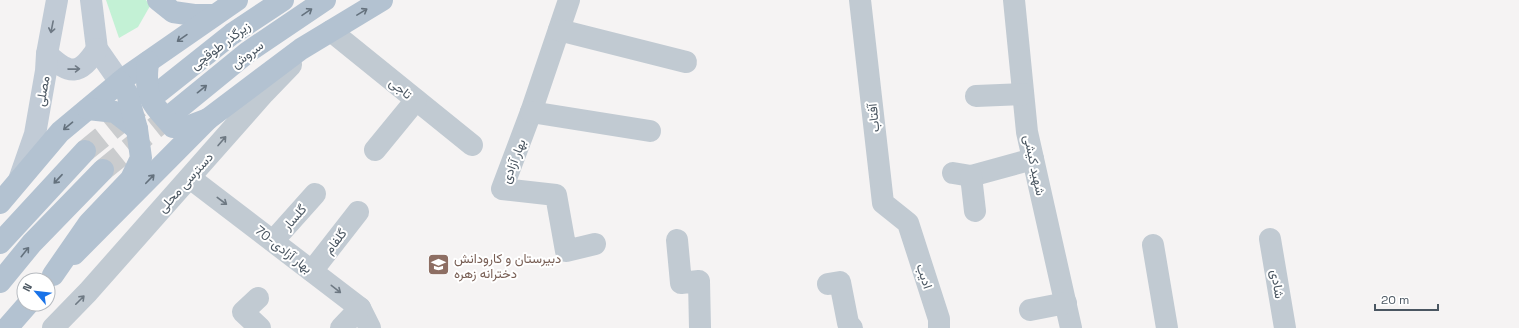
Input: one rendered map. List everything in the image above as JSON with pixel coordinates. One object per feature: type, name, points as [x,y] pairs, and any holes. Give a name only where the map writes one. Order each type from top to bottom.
[{"type":"main road","name":"مصلی","points":[[20,180],[35,134],[46,71],[46,54],[57,0]]},
{"type":"main road","points":[[54,272],[89,223],[131,179],[141,158],[137,129],[127,93],[97,49],[91,0]]},
{"type":"main road","points":[[158,0],[173,12],[194,15],[214,15]]},
{"type":"main road","points":[[0,203],[60,132],[120,82],[237,0]]},
{"type":"main road","name":"زیرگذر طوقچی","points":[[159,92],[232,34],[283,0]]},
{"type":"main road","name":"سروش","points":[[172,114],[248,52],[325,0]]},
{"type":"main road","points":[[56,272],[208,119],[301,49],[382,0]]},
{"type":"main road","points":[[46,54],[59,65],[69,70],[81,68],[89,62],[97,49]]},
{"type":"main road","points":[[148,62],[146,84],[152,104],[173,127],[188,127],[208,119]]},
{"type":"main road","points":[[88,109],[115,112],[137,129]]},
{"type":"main road","points":[[0,243],[85,151]]},
{"type":"main road","points":[[0,282],[32,243],[103,170]]},
{"type":"main road","points":[[7,328],[21,312]]},
{"type":"street","name":"بهار آزادی","points":[[569,0],[531,112],[502,189],[556,195],[566,251],[595,244]]},
{"type":"street","name":"آفتاب","points":[[860,0],[883,203],[908,223]]},
{"type":"street","name":"شهید کیشی","points":[[1014,0],[1027,132],[1071,328]]},
{"type":"street","points":[[559,30],[686,62]]},
{"type":"street","name":"تاجی","points":[[325,34],[416,100],[472,145]]},
{"type":"street","name":"دسترسی محلی","points":[[53,328],[88,292],[264,93],[325,34]]},
{"type":"street","points":[[976,96],[1024,94]]},
{"type":"street","points":[[375,150],[416,100]]},
{"type":"street","points":[[531,112],[650,131]]},
{"type":"street","points":[[975,210],[962,174],[1033,159]]},
{"type":"street","name":"70-بهار آزادی","points":[[190,178],[360,308],[370,328]]},
{"type":"street","name":"گلسار","points":[[273,241],[315,194]]},
{"type":"street","name":"گلفام","points":[[312,271],[358,212]]},
{"type":"street","name":"ادیب","points":[[908,223],[939,319],[939,328]]},
{"type":"street","name":"شادی","points":[[1270,239],[1285,328]]},
{"type":"street","points":[[677,240],[682,283],[698,281],[700,328]]},
{"type":"street","points":[[1153,245],[1167,328]]},
{"type":"street","points":[[828,284],[840,282],[848,323],[852,328]]},
{"type":"street","points":[[258,298],[243,312],[260,328]]},
{"type":"street","points":[[1030,310],[1066,303]]},
{"type":"street","points":[[341,328],[360,308]]},
{"type":"green space","points":[[106,0],[146,0],[150,6],[138,27],[119,38]]},
{"type":"tunnel","points":[[85,151],[139,107]]},
{"type":"tunnel","points":[[103,170],[172,114]]},
{"type":"place","name":"دبیرستان و کارودانش دخترانه زهره","points":[[438,265]]}]
